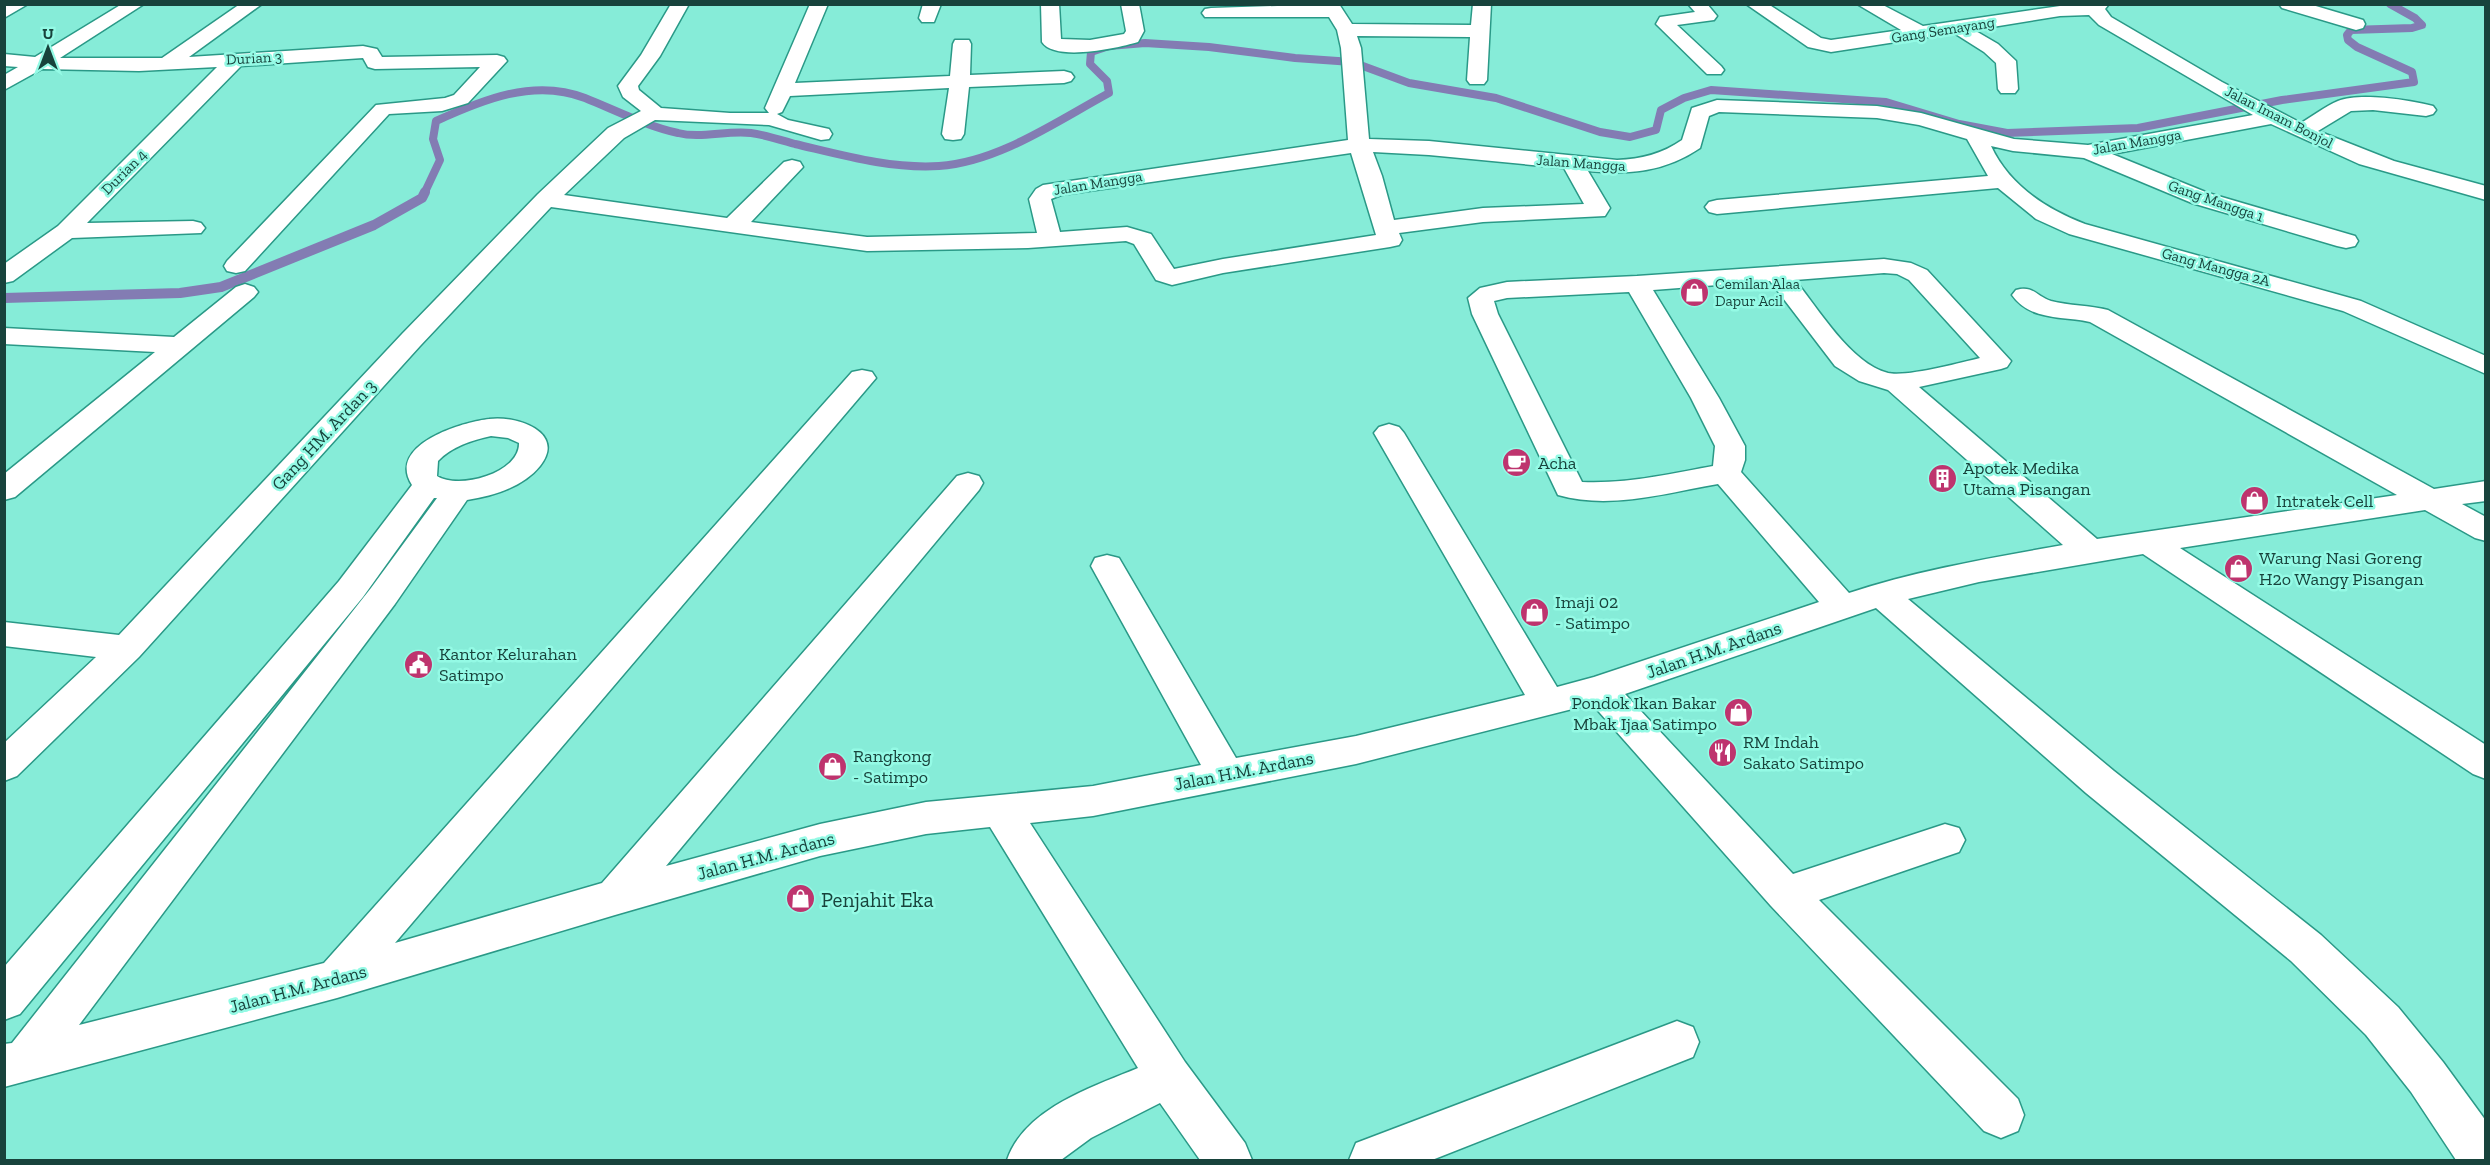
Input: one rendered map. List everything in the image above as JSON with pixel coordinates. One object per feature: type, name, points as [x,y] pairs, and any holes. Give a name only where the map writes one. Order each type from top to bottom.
[{"type":"street","points":[[4,13],[19,4]]},
{"type":"street","points":[[4,84],[135,4]]},
{"type":"street","points":[[168,64],[253,4]]},
{"type":"street","points":[[643,118],[652,109],[630,93],[628,86],[650,56],[680,4]]},
{"type":"street","points":[[773,119],[773,112],[819,4]]},
{"type":"street","points":[[1050,4],[1051,42],[1057,46],[1131,38],[1135,31],[1130,4]]},
{"type":"street","points":[[1477,81],[1482,4]]},
{"type":"street","points":[[1697,4],[1708,16],[1666,21],[1665,24],[1714,70]]},
{"type":"street","name":"Gang Semayang","points":[[1755,4],[1815,43],[1825,46],[1841,46],[1993,22],[2053,8],[2098,7]]},
{"type":"street","points":[[1866,4],[1921,33]]},
{"type":"street","points":[[2288,4],[2356,24]]},
{"type":"street","name":"Jalan Imam Bonjol","points":[[2098,7],[2098,15],[2105,21],[2236,97],[2331,145],[2392,167],[2486,193]]},
{"type":"street","points":[[1211,13],[1333,8],[1348,39],[1359,145],[1371,176],[1387,234]]},
{"type":"street","points":[[1966,9],[1993,22]]},
{"type":"street","points":[[1957,27],[1991,48],[2006,61],[2008,89]]},
{"type":"street","points":[[1348,39],[1479,31]]},
{"type":"street","points":[[953,134],[958,110],[962,44]]},
{"type":"street","name":"Durian 3","points":[[4,60],[40,64],[168,64],[363,52],[370,53],[375,63],[497,61],[460,99],[454,102],[382,109],[236,266]]},
{"type":"street","name":"Durian 4","points":[[4,276],[66,231],[237,59]]},
{"type":"street","points":[[784,90],[1064,77]]},
{"type":"street","points":[[2303,131],[2346,105],[2373,104],[2426,110]]},
{"type":"street","name":"Jalan Mangga","points":[[1050,239],[1040,199],[1042,194],[1049,190],[1359,145],[1430,148],[1636,166],[1676,154],[1692,143],[1699,112],[1718,106],[1877,112],[1921,120],[2034,148],[2088,152],[2270,115]]},
{"type":"street","points":[[643,118],[773,119],[781,124],[821,134]]},
{"type":"street","name":"Gang HM. Ardan 3","points":[[4,766],[127,648],[411,340],[546,199],[616,133],[643,118]]},
{"type":"street","name":"Gang Mangga 2A","points":[[1976,135],[1985,159],[2004,181],[2038,212],[2063,224],[2352,306],[2486,366]]},
{"type":"street","name":"Gang Mangga 1","points":[[2088,152],[2200,198],[2346,241]]},
{"type":"street","points":[[546,199],[821,239],[867,243],[1050,239],[1127,234],[1143,239],[1164,275],[1172,277],[1483,215],[1597,211],[1598,208],[1572,162]]},
{"type":"street","points":[[733,226],[792,168]]},
{"type":"street","points":[[1717,207],[2004,181]]},
{"type":"street","points":[[66,231],[193,228]]},
{"type":"street","points":[[1725,473],[1596,494],[1569,488],[1480,304],[1480,298],[1494,292],[1896,266],[1910,270],[1997,361],[1896,382]]},
{"type":"street","points":[[1777,274],[1845,360],[1856,369],[1896,382],[2090,551]]},
{"type":"street","points":[[1637,284],[1700,390],[1730,446],[1731,459],[1725,473]]},
{"type":"street","points":[[4,490],[245,292]]},
{"type":"street","points":[[2025,295],[2034,304],[2046,308],[2099,315],[2486,531]]},
{"type":"street","points":[[4,336],[180,345]]},
{"type":"street","points":[[337,979],[862,378]]},
{"type":"street","points":[[1389,433],[1548,704]]},
{"type":"street","points":[[1725,473],[1842,607]]},
{"type":"street","points":[[615,897],[968,483]]},
{"type":"street","points":[[4,1000],[351,589],[443,488],[375,605],[15,1063]]},
{"type":"street","name":"Jalan H.M. Ardans","points":[[15,1063],[337,979],[615,897],[820,840],[926,818],[1093,801],[1356,750],[1548,704],[1881,594],[2090,551],[2486,491]]},
{"type":"street","points":[[2148,542],[2486,764]]},
{"type":"street","points":[[1107,566],[1225,774]]},
{"type":"street","points":[[1881,594],[2100,782],[2306,948],[2382,1021],[2427,1077],[2484,1161]]},
{"type":"street","points":[[4,634],[127,648]]},
{"type":"street","points":[[1599,689],[1786,894],[2001,1115]]},
{"type":"street","points":[[1000,810],[1169,1077],[1228,1161]]},
{"type":"street","points":[[1786,894],[1945,840]]},
{"type":"street","points":[[1373,1161],[1677,1042]]},
{"type":"street","points":[[1031,1161],[1037,1151],[1085,1114],[1169,1077]]},
{"type":"waterway","points":[[424,194],[440,160],[433,139],[436,121],[490,99],[509,94],[547,90],[566,92],[642,122],[687,135],[751,133],[866,160],[902,165],[939,166],[961,163],[1005,149],[1109,93],[1107,81],[1090,64],[1091,52],[1109,46],[1145,43],[1209,47],[1295,58],[1352,62],[1409,83],[1496,98],[1600,132],[1630,137],[1656,130],[1661,110],[1684,98],[1711,90],[1886,102],[1959,124],[2007,133],[2138,128],[2282,100],[2414,82],[2412,72],[2357,47],[2348,40],[2347,35],[2351,30],[2412,28],[2422,25],[2415,18],[2390,4]]},
{"type":"waterway","points":[[4,298],[180,293],[221,287],[374,225],[422,198],[424,194]]},
{"type":"place","name":"Cemilan Alaa Dapur Acil","points":[[1694,293]]},
{"type":"place","name":"Acha","points":[[1517,463]]},
{"type":"place","name":"Apotek Medika Utama Pisangan","points":[[1942,478]]},
{"type":"place","name":"Intratek Cell","points":[[2255,501]]},
{"type":"place","name":"Warung Nasi Goreng H2o Wangy Pisangan","points":[[2238,568]]},
{"type":"place","name":"Imaji 02 - Satimpo","points":[[1534,612]]},
{"type":"place","name":"Kantor Kelurahan Satimpo","points":[[418,664]]},
{"type":"place","name":"Pondok Ikan Bakar Mbak Ijaa Satimpo","points":[[1738,713]]},
{"type":"place","name":"RM Indah Sakato Satimpo","points":[[1722,752]]},
{"type":"place","name":"Rangkong - Satimpo","points":[[832,766]]},
{"type":"place","name":"Penjahit Eka","points":[[800,899]]}]
